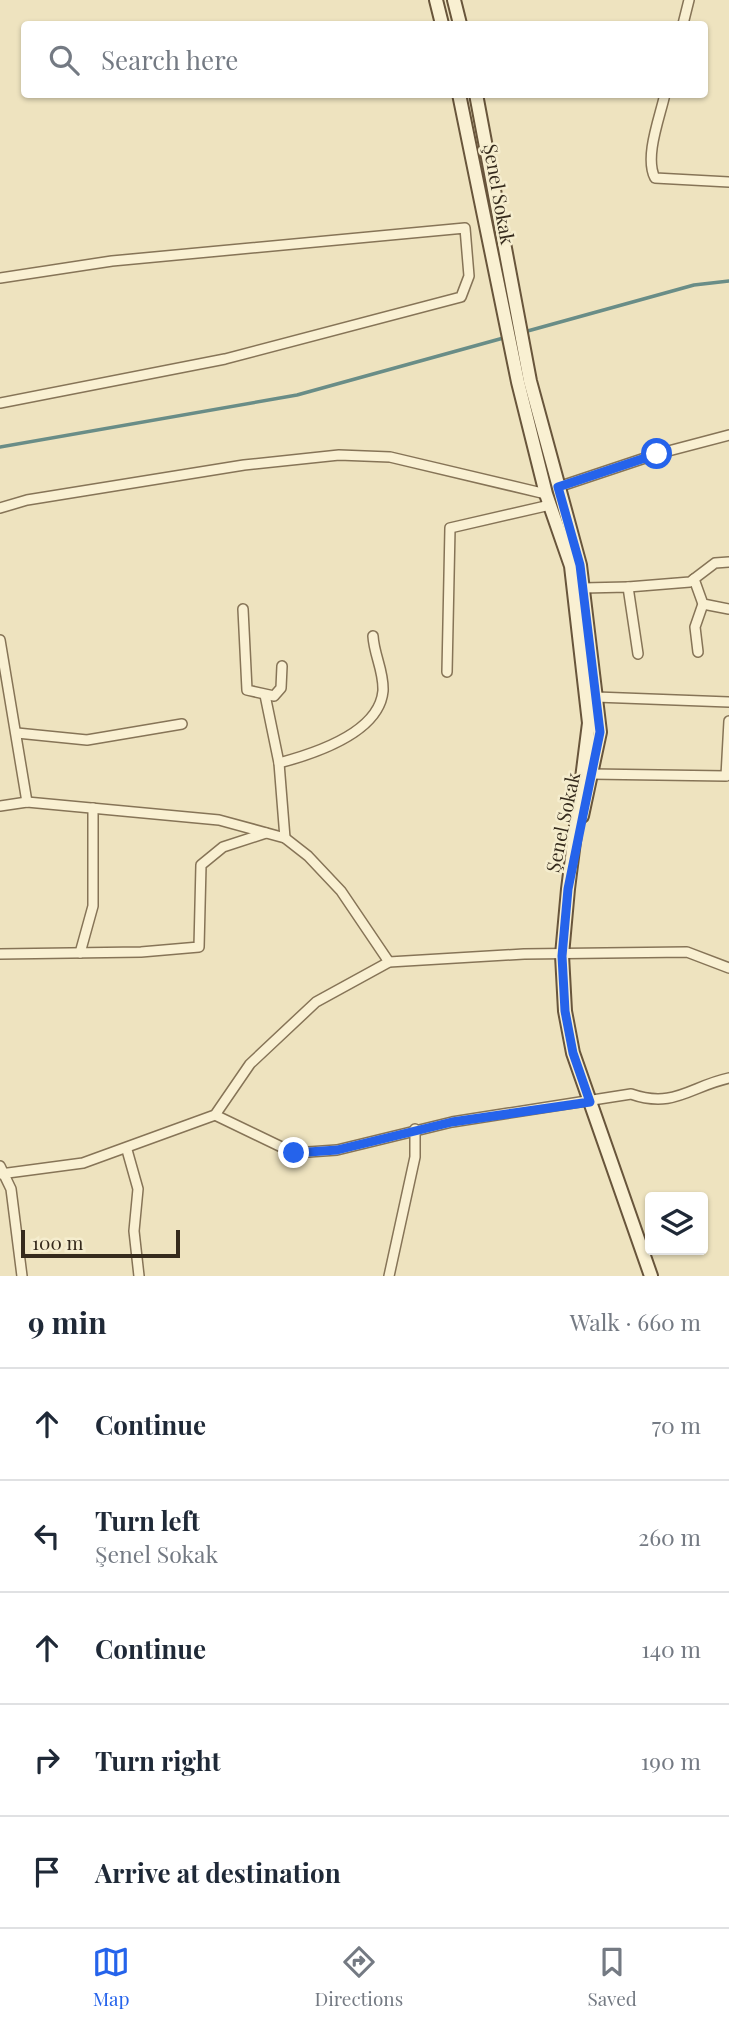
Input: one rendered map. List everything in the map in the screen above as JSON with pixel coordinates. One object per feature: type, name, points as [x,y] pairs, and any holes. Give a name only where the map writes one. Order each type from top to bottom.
[{"type":"street","points":[[436,0],[441,21]]},
{"type":"street","points":[[454,0],[459,21]]},
{"type":"street","points":[[684,21],[689,0]]},
{"type":"street","name":"Şenel Sokak","points":[[460,98],[472,146],[499,301],[524,382],[571,566],[589,723],[568,889]]},
{"type":"street","name":"Şenel Sokak","points":[[477,98],[514,300],[524,382]]},
{"type":"street","points":[[664,98],[654,145],[651,172],[655,178],[729,182]]},
{"type":"street","points":[[0,278],[112,261],[465,228],[469,276],[461,296],[225,359],[0,403]]},
{"type":"street","points":[[447,672],[450,528],[551,495],[657,454],[729,435]]},
{"type":"street","points":[[0,508],[27,500],[244,465],[339,455],[390,457],[551,495]]},
{"type":"street","name":"Şenel Sokak","points":[[551,495],[580,565],[600,732],[568,889]]},
{"type":"street","points":[[583,588],[628,587],[694,579],[715,563],[729,562]]},
{"type":"street","points":[[694,579],[703,604],[695,627],[698,652]]},
{"type":"street","points":[[628,587],[638,654]]},
{"type":"street","points":[[703,604],[729,609]]},
{"type":"street","points":[[243,609],[247,690],[274,696],[281,688],[282,666]]},
{"type":"street","points":[[279,763],[316,753],[343,740],[377,707],[383,692],[382,673],[373,636]]},
{"type":"street","points":[[0,640],[4,695],[17,733],[27,802]]},
{"type":"street","points":[[265,695],[279,763],[285,838]]},
{"type":"street","points":[[596,697],[729,702]]},
{"type":"street","points":[[591,774],[726,776],[729,721]]},
{"type":"street","points":[[17,733],[88,740],[182,724]]},
{"type":"street","points":[[0,806],[27,802],[219,820],[285,838],[308,856],[341,891],[388,962]]},
{"type":"street","points":[[80,953],[93,905],[93,808]]},
{"type":"street","points":[[0,954],[199,947],[201,865],[223,847],[266,833]]},
{"type":"street","points":[[568,889],[562,956],[567,1021],[590,1102],[651,1276]]},
{"type":"street","points":[[22,1276],[11,1189],[1,1171],[83,1163],[127,1150],[215,1115],[250,1064],[316,1002],[388,962],[511,955],[687,952],[729,968]]},
{"type":"street","points":[[215,1115],[294,1153],[337,1150],[415,1129],[631,1094],[648,1100],[686,1096],[729,1078]]},
{"type":"street","points":[[389,1276],[389,1264],[415,1157],[415,1129]]},
{"type":"street","points":[[127,1150],[138,1189],[134,1231],[139,1276]]},
{"type":"waterway","points":[[524,332],[694,285],[729,281]]},
{"type":"waterway","points":[[0,447],[297,395],[507,337]]},
{"type":"route","points":[[294,1153],[337,1150],[415,1129],[590,1102],[573,1053],[565,1011],[562,956],[568,889],[600,732],[580,565],[558,487],[657,454]]}]
